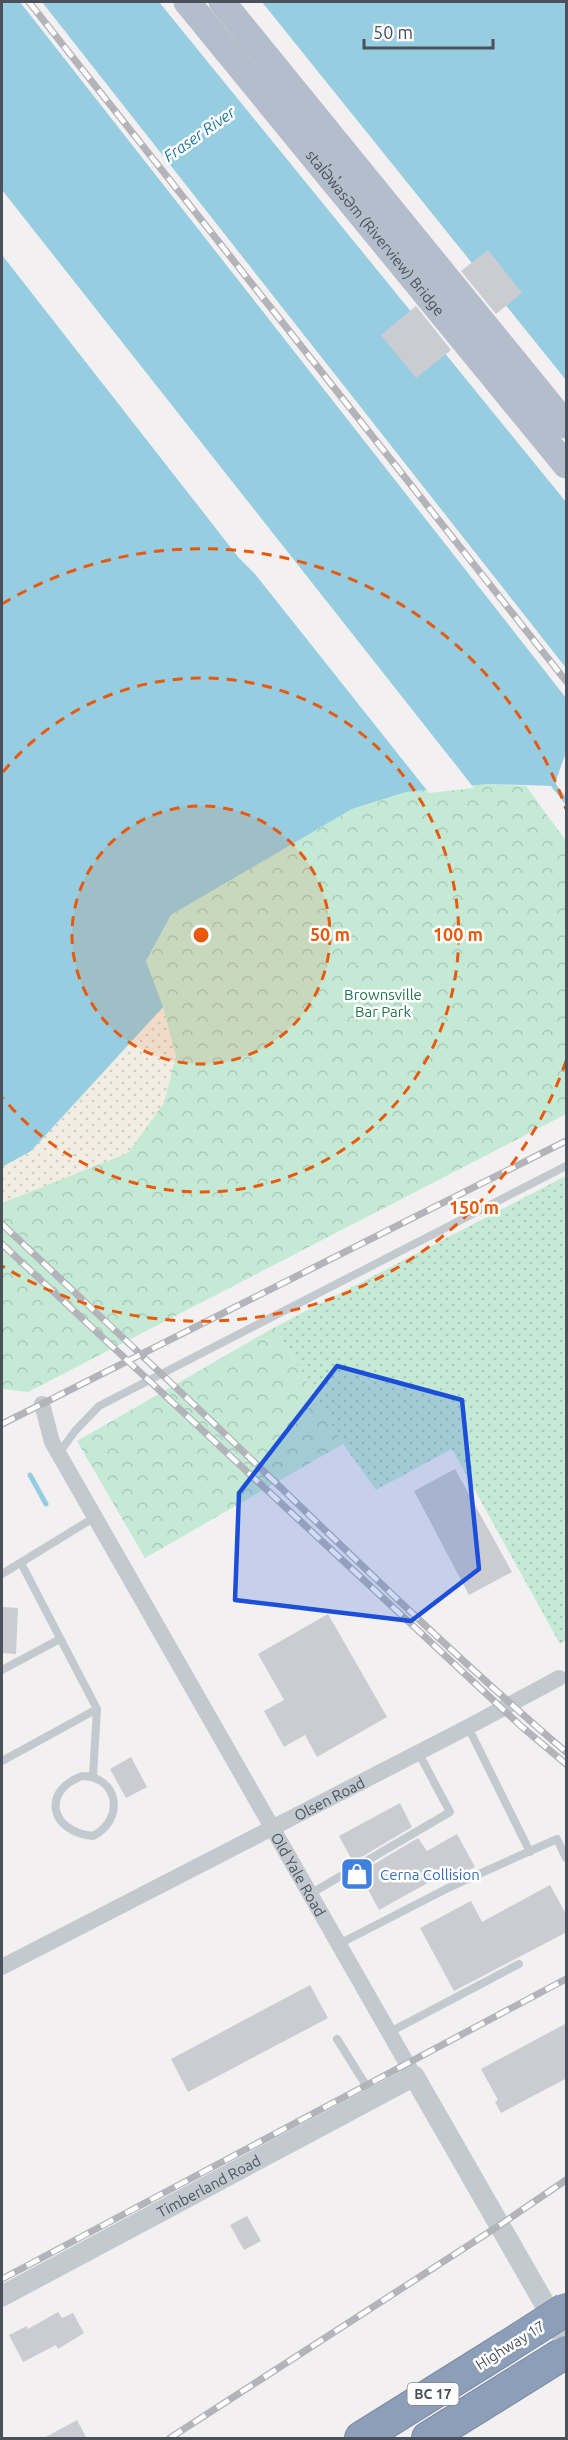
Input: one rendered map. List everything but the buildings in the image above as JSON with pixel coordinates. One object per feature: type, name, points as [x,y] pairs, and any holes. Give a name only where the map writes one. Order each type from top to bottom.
[{"type":"highway","name":"Highway 17","points":[[361,2439],[567,2309]]},
{"type":"highway","name":"BC 17","points":[[428,2439],[567,2352]]},
{"type":"main road","name":"stal̕əw̓asəm (Riverview) Bridge","points":[[186,2],[567,465]]},
{"type":"main road","name":"stal̕əw̓asəm (Riverview) Bridge","points":[[222,2],[567,425]]},
{"type":"street","name":"Old Yale Road","points":[[42,1404],[52,1442],[58,1453],[567,2341]]},
{"type":"street","name":"Olsen Road","points":[[2,1967],[559,1678]]},
{"type":"street","name":"Timberland Road","points":[[2,2296],[414,2076]]},
{"type":"lane","points":[[58,1453],[99,1406],[567,1166]]},
{"type":"lane","points":[[2,1574],[95,1517]]},
{"type":"lane","points":[[21,1563],[97,1709],[93,1776]]},
{"type":"lane","points":[[2,1670],[60,1639]]},
{"type":"lane","points":[[2,1761],[97,1709]]},
{"type":"lane","points":[[468,1727],[531,1852]]},
{"type":"lane","points":[[310,1894],[450,1812],[418,1752]]},
{"type":"lane","points":[[82,1776],[93,1776],[100,1780],[110,1792],[115,1803],[113,1814],[110,1824],[102,1831],[93,1836],[82,1835],[62,1824],[56,1806],[64,1786],[82,1776]]},
{"type":"lane","points":[[339,1944],[450,1887],[557,1839],[567,1858]]},
{"type":"lane","points":[[390,2032],[519,1964]]},
{"type":"lane","points":[[337,2039],[374,2098]]},
{"type":"highlighted area","points":[[337,1366],[462,1400],[479,1569],[411,1621],[235,1600],[239,1493]]},
{"type":"green space","name":"Brownsville Bar Park","points":[[488,784],[526,786],[566,841],[566,1114],[28,1392],[2,1389],[2,1167],[31,1151],[163,1008],[146,961],[171,915],[352,809],[406,792]]},
{"type":"green space","points":[[566,1176],[566,1640],[560,1644],[452,1449],[376,1490],[343,1444],[275,1327]]},
{"type":"green space","points":[[275,1327],[343,1444],[145,1558],[77,1441]]},
{"type":"sand","points":[[163,1007],[176,1056],[164,1103],[128,1153],[2,1203],[2,1167],[31,1151]]},
{"type":"water","name":"Fraser River","points":[[2,2],[566,2],[566,752],[554,786],[488,784],[406,792],[352,809],[171,915],[146,961],[163,1007],[31,1151],[2,1167]]},
{"type":"pier","points":[[20,2],[42,2],[566,668],[566,698]]},
{"type":"pier","points":[[159,2],[262,2],[566,380],[566,502]]},
{"type":"pier","points":[[2,190],[474,788],[429,793],[255,574],[239,558],[2,255]]},
{"type":"waterway","points":[[553,780],[554,786],[566,801]]},
{"type":"waterway","points":[[30,1475],[46,1504]]},
{"type":"railway","points":[[29,2],[566,681]]},
{"type":"railway","points":[[2,1424],[566,1141]]},
{"type":"railway","points":[[2,1224],[422,1622],[566,1752]]},
{"type":"railway","points":[[2,1244],[522,1727],[566,1764]]},
{"type":"railway","points":[[2,2279],[566,1979]]},
{"type":"railway","points":[[170,2438],[566,2180]]},
{"type":"place","name":"Cerna Collision","points":[[357,1874]]}]
